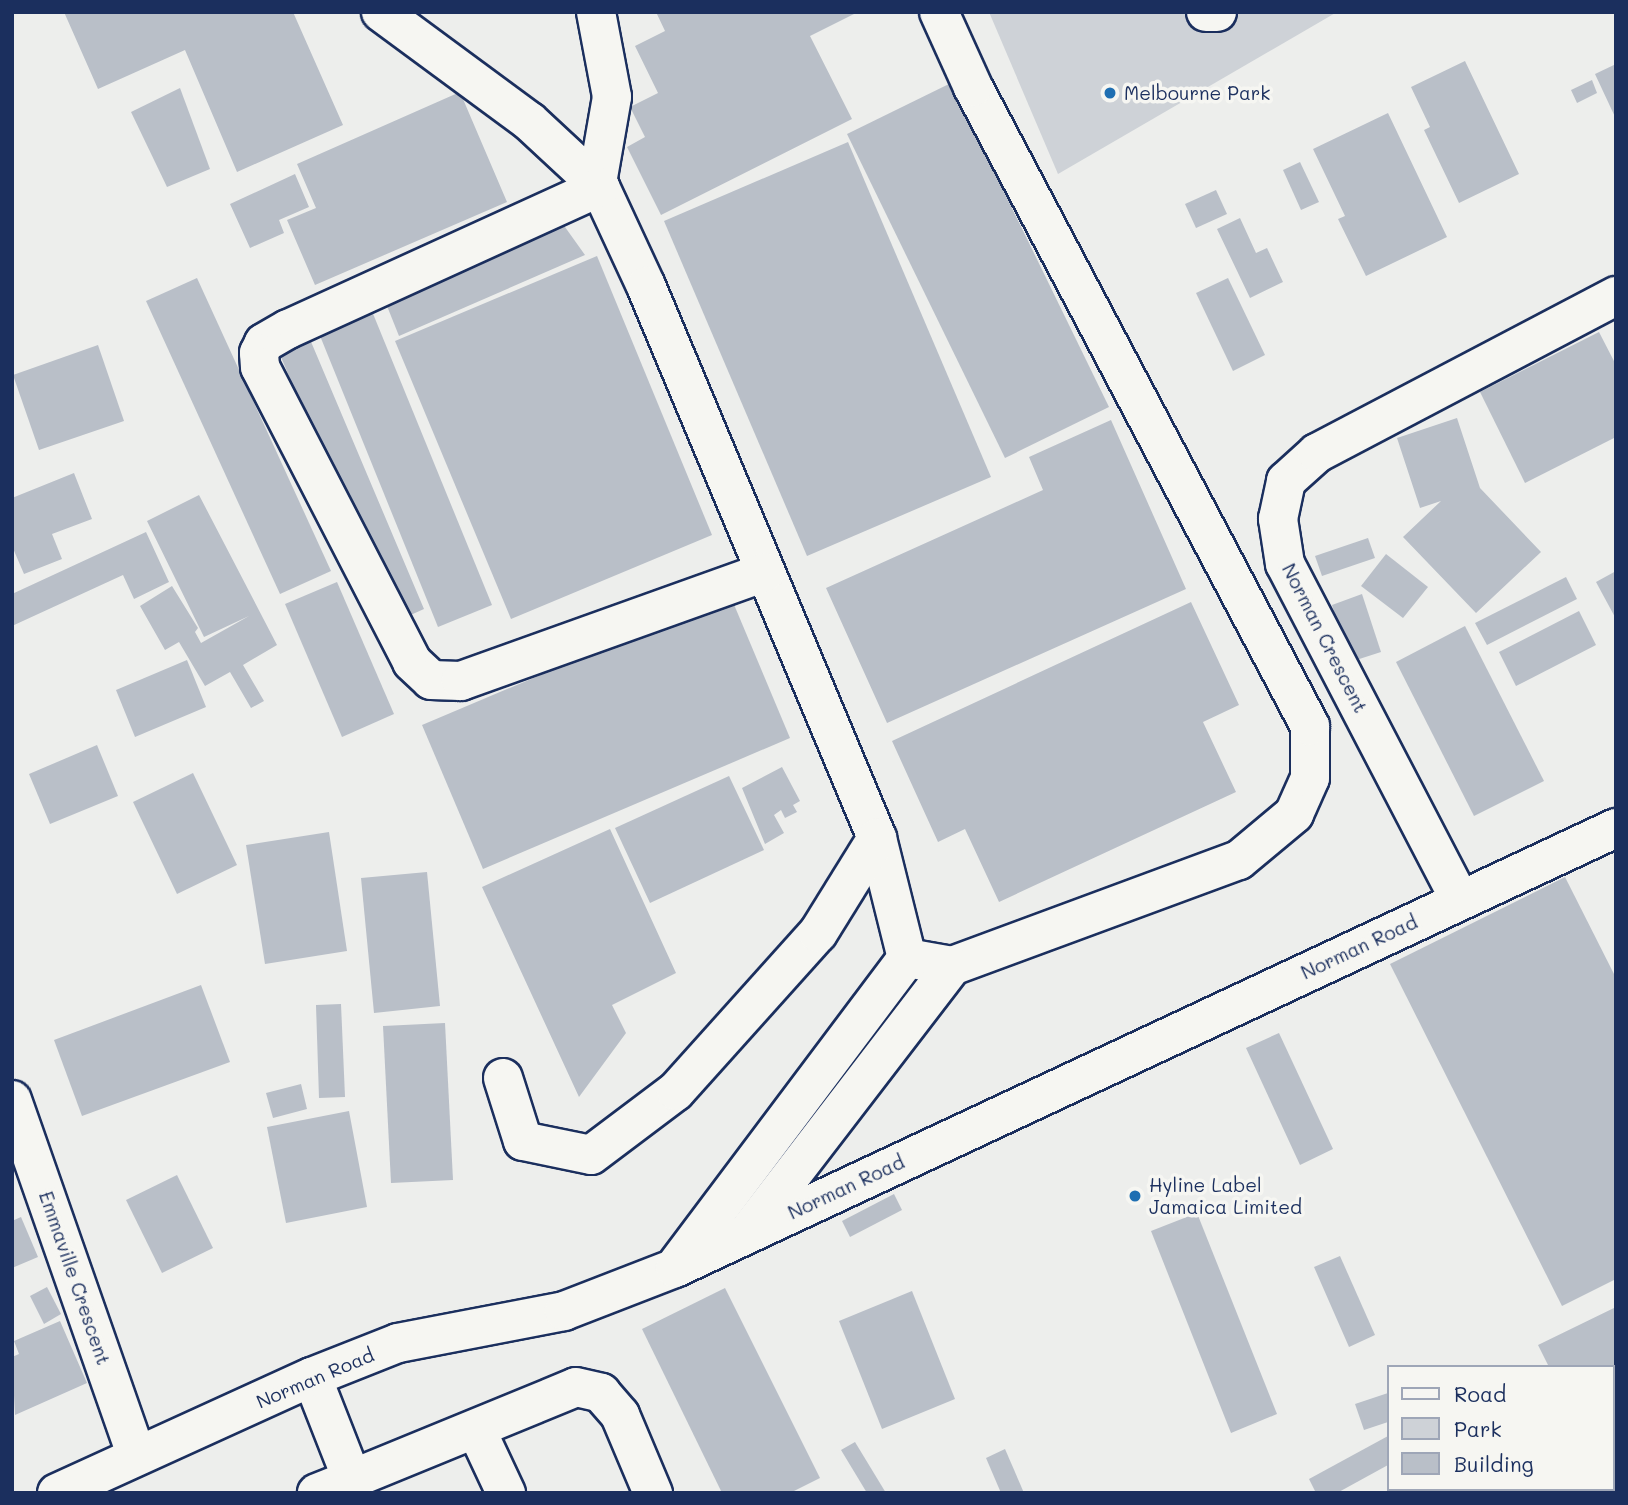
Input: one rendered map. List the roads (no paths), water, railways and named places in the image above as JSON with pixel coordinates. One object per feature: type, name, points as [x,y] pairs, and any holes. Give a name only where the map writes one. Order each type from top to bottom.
[{"type":"street","points":[[381,12],[529,121],[598,185],[877,838],[907,958]]},
{"type":"street","points":[[596,12],[611,97],[598,185]]},
{"type":"street","points":[[907,958],[952,966],[1239,860],[1294,814],[1310,778],[1310,726],[973,86],[939,12]]},
{"type":"street","points":[[1206,12],[1217,12]]},
{"type":"street","points":[[598,185],[288,329],[264,343],[259,353],[260,367],[412,663],[432,680],[461,681],[765,572]]},
{"type":"street","name":"Norman Crescent","points":[[1460,900],[1285,564],[1278,519],[1286,481],[1317,453],[1616,296]]},
{"type":"street","name":"Norman Road","points":[[57,1493],[312,1377],[398,1343],[564,1311],[675,1268],[1616,828]]},
{"type":"street","points":[[503,1078],[523,1141],[591,1155],[676,1091],[809,943],[877,838]]},
{"type":"street","points":[[675,1268],[907,958]]},
{"type":"street","points":[[748,1232],[952,966]]},
{"type":"street","name":"Emmaville Crescent","points":[[12,1100],[137,1456]]},
{"type":"street","points":[[312,1377],[376,1479]]},
{"type":"street","points":[[317,1493],[376,1479],[476,1429],[576,1387],[601,1393],[620,1415],[653,1493]]},
{"type":"street","points":[[476,1429],[506,1493]]},
{"type":"place","name":"Melbourne Park","points":[[1110,93]]},
{"type":"place","name":"Hyline Label Jamaica Limited","points":[[1135,1196]]}]
